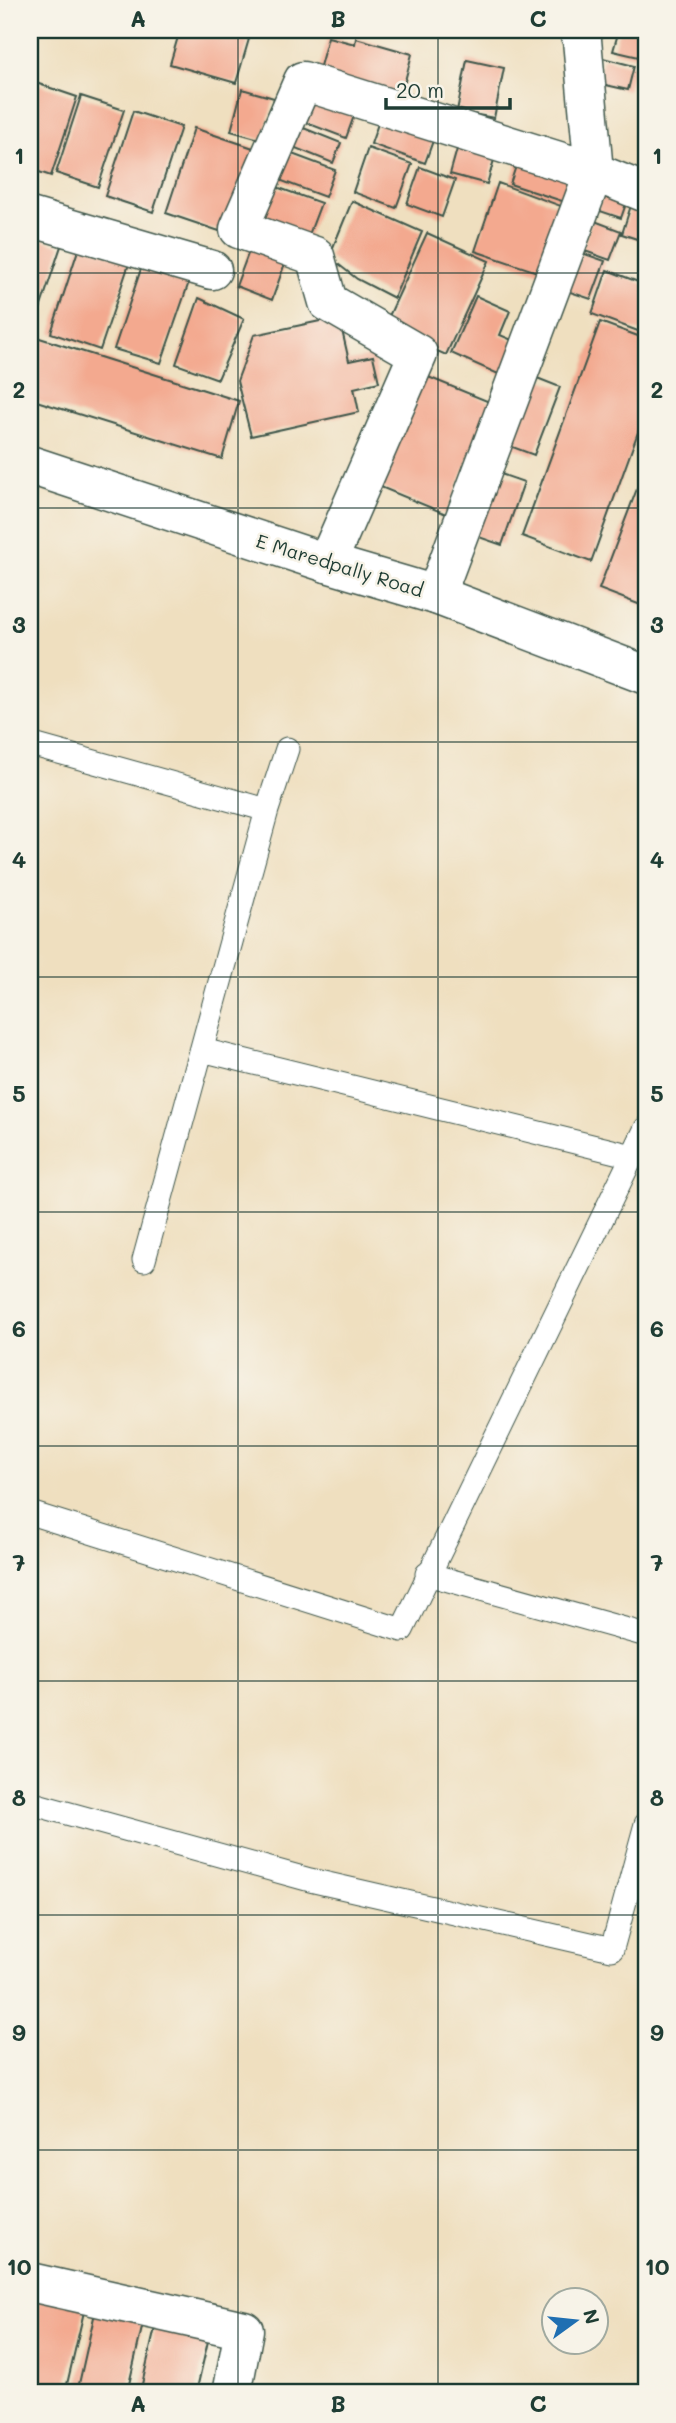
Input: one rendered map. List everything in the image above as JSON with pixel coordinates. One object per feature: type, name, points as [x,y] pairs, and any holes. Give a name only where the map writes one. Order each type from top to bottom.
[{"type":"street","points":[[436,595],[594,172],[582,40],[578,30]]},
{"type":"street","points":[[327,563],[418,354],[328,302],[315,257],[239,229],[303,81],[594,172],[646,192]]},
{"type":"street","points":[[30,217],[212,270]]},
{"type":"street","name":"E Maredpally Road","points":[[30,465],[327,563],[436,595],[646,675]]},
{"type":"street","points":[[30,2282],[244,2330],[232,2393]]},
{"type":"lane","points":[[30,744],[267,810]]},
{"type":"lane","points":[[144,1260],[286,749]]},
{"type":"lane","points":[[202,1050],[632,1156]]},
{"type":"lane","points":[[30,1513],[402,1630],[646,1128]]},
{"type":"lane","points":[[427,1574],[646,1635]]},
{"type":"lane","points":[[30,1803],[310,1880],[612,1949],[646,1824]]},
{"type":"building","points":[[180,30],[220,30],[249,39],[236,83],[170,64]]},
{"type":"building","points":[[619,30],[646,32],[643,58],[613,51]]},
{"type":"building","points":[[328,37],[355,44],[356,38],[412,54],[400,100],[317,77]]},
{"type":"building","points":[[603,58],[634,66],[628,90],[597,83]]},
{"type":"building","points":[[467,60],[504,68],[494,118],[457,111]]},
{"type":"building","points":[[30,81],[77,97],[51,176],[30,169]]},
{"type":"building","points":[[242,89],[274,98],[263,140],[231,131]]},
{"type":"building","points":[[308,95],[355,113],[346,138],[299,120]]},
{"type":"building","points":[[81,96],[124,110],[98,187],[56,173]]},
{"type":"building","points":[[133,111],[181,127],[153,212],[105,196]]},
{"type":"building","points":[[381,115],[435,135],[425,163],[371,144]]},
{"type":"building","points":[[291,123],[341,143],[333,163],[283,143]]},
{"type":"building","points":[[194,128],[259,150],[231,235],[166,213]]},
{"type":"building","points":[[459,142],[496,153],[487,184],[450,174]]},
{"type":"building","points":[[368,148],[412,164],[396,208],[353,192]]},
{"type":"building","points":[[284,151],[335,170],[325,197],[274,178]]},
{"type":"building","points":[[519,157],[574,174],[565,202],[510,184]]},
{"type":"building","points":[[420,167],[455,180],[442,217],[407,204]]},
{"type":"building","points":[[498,183],[572,210],[549,276],[475,251]]},
{"type":"building","points":[[271,185],[321,203],[307,240],[258,222]]},
{"type":"building","points":[[606,187],[629,195],[621,218],[597,210]]},
{"type":"building","points":[[633,199],[646,204],[646,242],[622,234]]},
{"type":"building","points":[[352,201],[422,232],[394,298],[357,279],[329,257]]},
{"type":"building","points":[[592,220],[621,231],[610,260],[582,250]]},
{"type":"building","points":[[427,233],[489,261],[446,355],[384,327]]},
{"type":"building","points":[[30,235],[61,246],[38,315],[30,312]]},
{"type":"building","points":[[80,244],[130,261],[100,350],[51,333]]},
{"type":"building","points":[[251,246],[286,260],[272,300],[236,286]]},
{"type":"building","points":[[582,253],[605,261],[591,299],[567,291]]},
{"type":"building","points":[[141,269],[189,282],[161,363],[114,349]]},
{"type":"building","points":[[607,270],[646,285],[646,334],[592,314]]},
{"type":"building","points":[[476,296],[510,311],[500,335],[519,343],[505,377],[451,353]]},
{"type":"building","points":[[199,298],[244,319],[218,379],[176,364]]},
{"type":"building","points":[[339,317],[349,361],[373,356],[379,382],[354,388],[359,412],[251,436],[237,381],[254,335]]},
{"type":"building","points":[[600,322],[646,339],[646,410],[591,562],[522,536]]},
{"type":"building","points":[[30,335],[239,401],[222,459],[30,399]]},
{"type":"building","points":[[416,372],[492,403],[446,514],[371,483]]},
{"type":"building","points":[[532,376],[560,387],[534,455],[507,445]]},
{"type":"building","points":[[646,465],[646,607],[599,589]]},
{"type":"building","points":[[495,472],[524,482],[502,545],[473,535]]},
{"type":"building","points":[[30,2290],[86,2303],[65,2393],[30,2393]]},
{"type":"building","points":[[96,2308],[144,2319],[127,2393],[77,2393]]},
{"type":"building","points":[[155,2328],[208,2341],[196,2393],[140,2393]]}]
